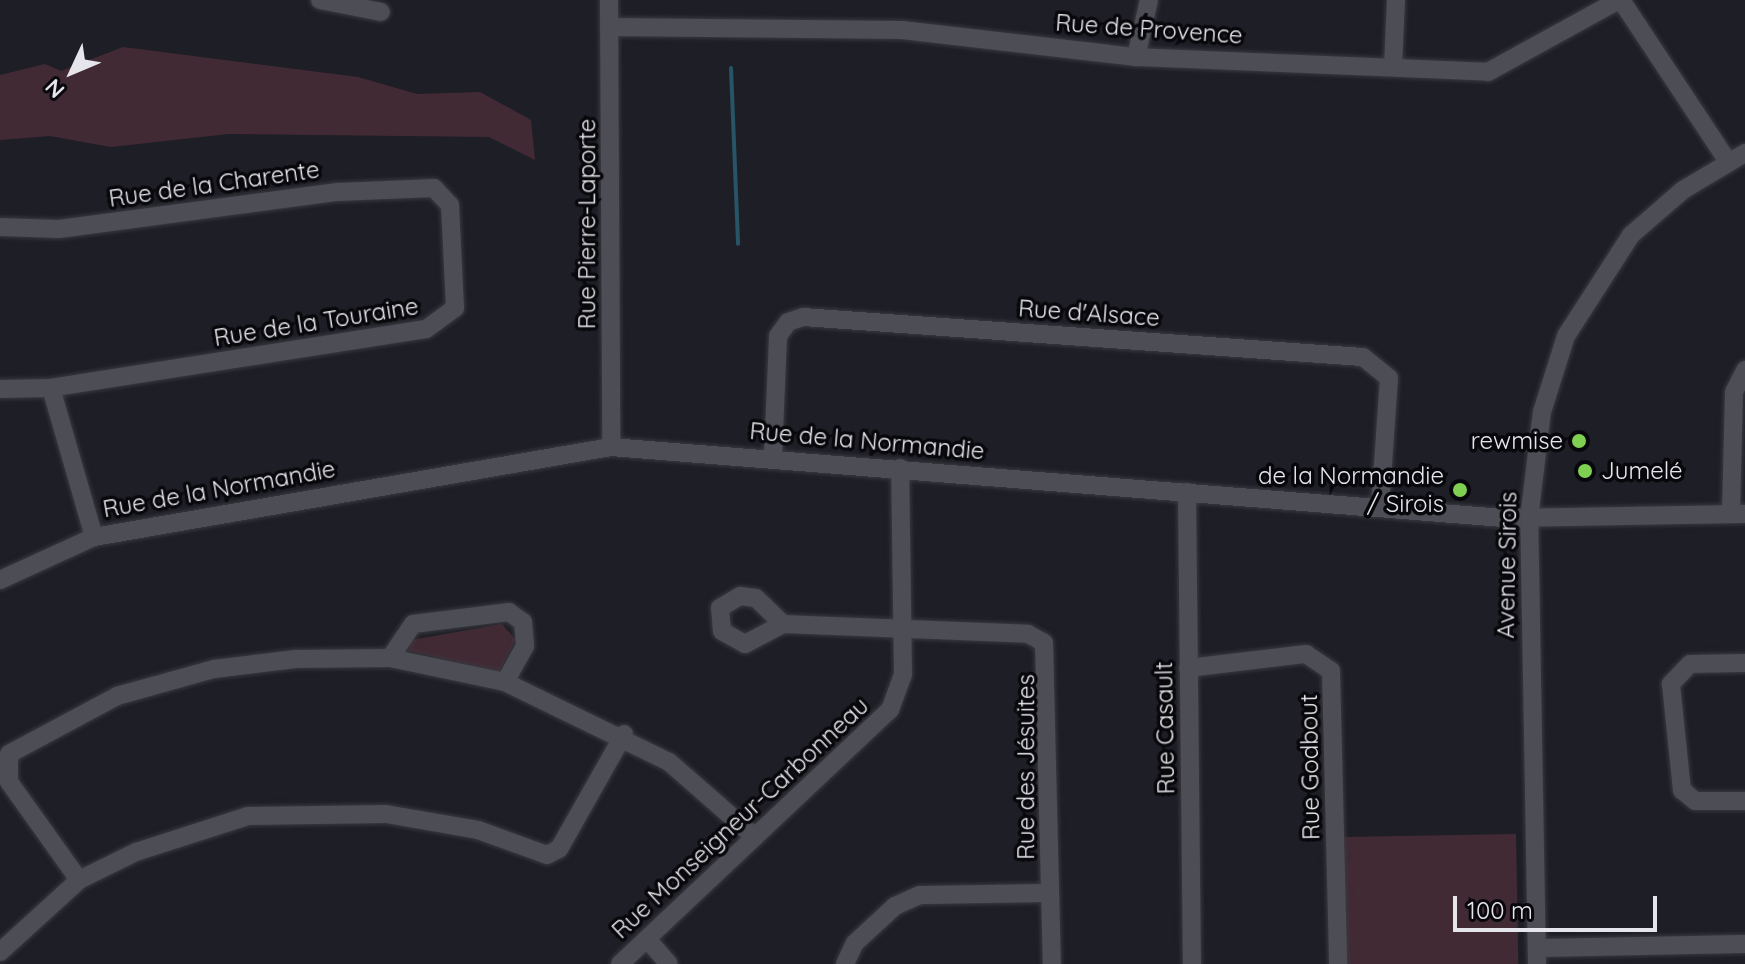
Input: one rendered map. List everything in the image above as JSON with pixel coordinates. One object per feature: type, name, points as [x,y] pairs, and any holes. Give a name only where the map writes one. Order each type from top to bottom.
[{"type":"street","points":[[320,0],[381,12]]},
{"type":"street","name":"Rue Pierre-Laporte","points":[[609,0],[611,447]]},
{"type":"street","points":[[1136,57],[1149,0]]},
{"type":"street","points":[[1393,66],[1396,0]]},
{"type":"street","points":[[1620,0],[1736,157]]},
{"type":"street","name":"Rue de Provence","points":[[609,27],[902,30],[1136,57],[1488,72],[1620,0]]},
{"type":"street","name":"Avenue Sirois","points":[[1537,956],[1529,519],[1542,412],[1582,306],[1644,220],[1736,157]]},
{"type":"street","name":"Rue de la Charente","points":[[0,227],[59,229],[338,192],[434,188]]},
{"type":"street","name":"Rue de la Touraine","points":[[0,389],[51,388],[439,326],[455,308],[450,205],[434,188]]},
{"type":"street","name":"Rue d'Alsace","points":[[773,456],[778,336],[788,322],[803,317],[1363,357],[1389,378],[1380,506]]},
{"type":"street","points":[[1738,514],[1734,392],[1745,370]]},
{"type":"street","points":[[51,388],[94,537]]},
{"type":"street","name":"Rue de la Normandie","points":[[0,580],[94,537],[611,447],[773,456],[1529,519],[1738,514]]},
{"type":"street","name":"Rue Monseigneur-Carbonneau","points":[[620,964],[890,710],[903,675],[900,468]]},
{"type":"street","name":"Rue Casault","points":[[1187,492],[1192,964]]},
{"type":"street","points":[[390,658],[413,624],[509,612],[523,622],[525,646],[505,682]]},
{"type":"street","name":"Rue des Jésuites","points":[[783,624],[1028,634],[1044,643],[1052,964]]},
{"type":"street","name":"Rue Godbout","points":[[1188,668],[1306,654],[1331,671],[1338,964]]},
{"type":"street","points":[[79,880],[5,766],[37,733],[117,696],[214,669],[390,658],[505,682],[624,734],[669,762],[755,837]]},
{"type":"street","points":[[1745,663],[1690,664],[1671,684],[1682,790],[1695,801],[1745,801]]},
{"type":"street","points":[[0,952],[79,880],[136,852],[248,816],[336,810],[478,830],[547,855],[559,849],[624,734]]},
{"type":"street","points":[[845,964],[885,915],[920,895],[1050,893]]},
{"type":"street","points":[[647,939],[669,964]]},
{"type":"street","points":[[1537,956],[1745,944]]},
{"type":"shaded area","points":[[123,47],[358,77],[417,94],[480,92],[531,120],[535,160],[489,137],[228,134],[111,147],[50,136],[0,140],[0,75],[45,64],[61,71]]},
{"type":"shaded area","points":[[502,624],[516,640],[499,672],[408,651],[411,640]]},
{"type":"shaded area","points":[[1516,834],[1518,964],[1346,964],[1344,837]]},
{"type":"waterway","points":[[731,68],[738,244]]},
{"type":"place","name":"rewmise","points":[[1579,441]]},
{"type":"place","name":"Jumelé","points":[[1585,471]]},
{"type":"place","name":"de la Normandie / Sirois","points":[[1460,490]]}]
